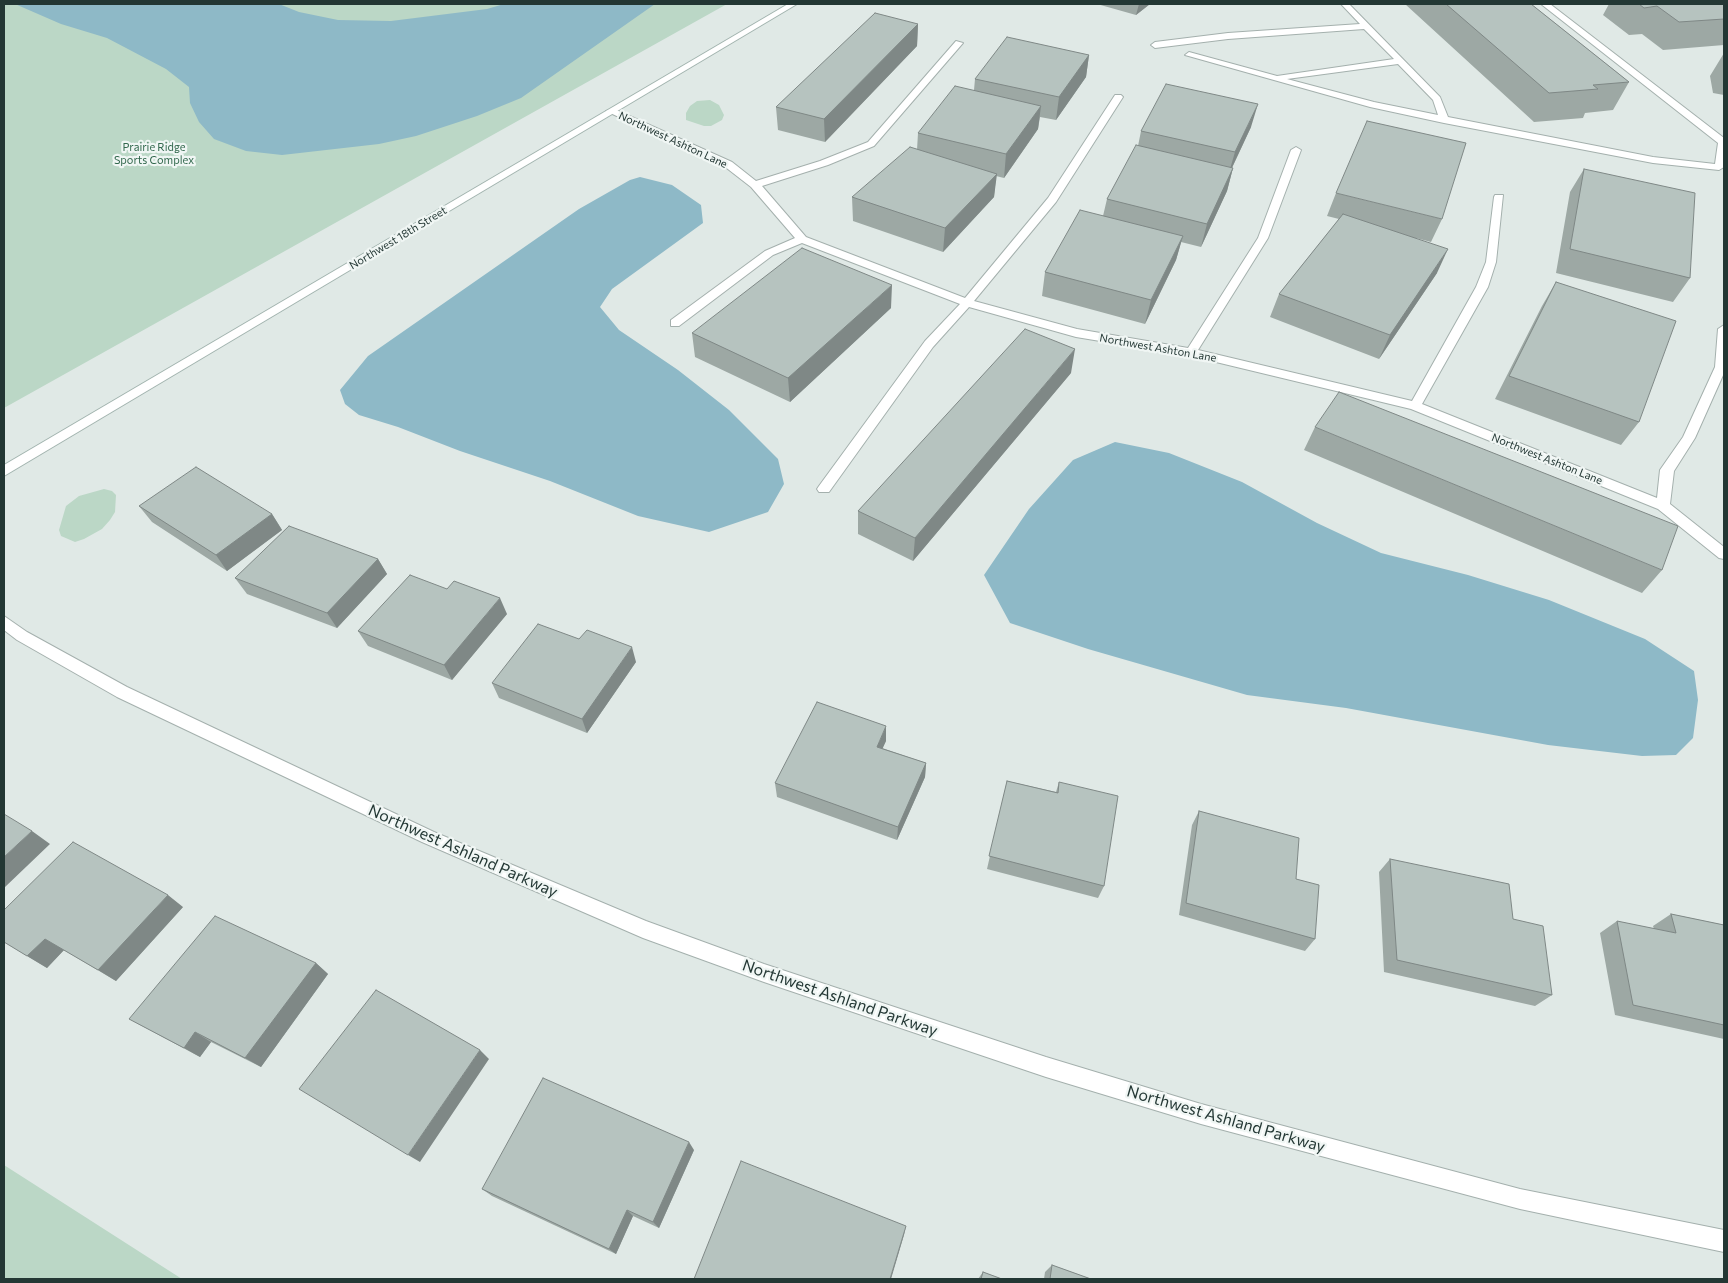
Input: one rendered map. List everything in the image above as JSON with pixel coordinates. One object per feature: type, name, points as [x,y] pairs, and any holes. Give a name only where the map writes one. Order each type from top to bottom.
[{"type":"street","name":"Northwest 18th Street","points":[[4,471],[793,4]]},
{"type":"street","points":[[1345,4],[1437,98],[1444,120]]},
{"type":"street","points":[[1189,55],[1373,106],[1653,160],[1722,167],[1724,143],[1546,4]]},
{"type":"street","points":[[1155,45],[1228,36],[1367,26]]},
{"type":"street","points":[[755,184],[824,163],[871,144],[960,44]]},
{"type":"street","points":[[1273,78],[1401,61]]},
{"type":"street","points":[[824,489],[929,344],[967,303],[1052,200],[1118,97]]},
{"type":"street","name":"Northwest Ashton Lane","points":[[611,111],[728,164],[755,184],[802,239],[967,303],[1076,333],[1191,352],[1415,406],[1664,506],[1724,554]]},
{"type":"street","points":[[1191,352],[1263,238],[1296,150]]},
{"type":"street","points":[[1415,406],[1482,287],[1491,262],[1499,197]]},
{"type":"street","points":[[675,323],[769,253],[802,239]]},
{"type":"street","points":[[1664,506],[1667,470],[1690,438],[1722,368],[1724,329]]},
{"type":"street","name":"Northwest Ashland Parkway","points":[[4,622],[22,636],[122,692],[270,763],[528,881],[643,929],[717,956],[1046,1067],[1201,1114],[1520,1199],[1724,1241]]},
{"type":"green space","name":"Prairie Ridge Sports Complex","points":[[4,4],[727,4],[4,408]]},
{"type":"green space","points":[[710,100],[719,105],[724,115],[722,120],[711,126],[704,126],[686,120],[686,113],[690,106],[697,101]]},
{"type":"green space","points":[[104,489],[112,491],[116,495],[115,512],[102,529],[75,542],[61,536],[59,530],[66,506],[79,496]]},
{"type":"green space","points":[[4,1165],[182,1279],[4,1279]]},
{"type":"water","points":[[15,4],[279,4],[299,12],[338,20],[391,21],[487,9],[504,4],[655,4],[521,98],[477,116],[416,136],[379,144],[282,155],[246,151],[214,139],[199,122],[190,103],[189,87],[166,69],[107,38],[61,24]]},
{"type":"water","points":[[640,177],[672,185],[701,205],[703,223],[612,289],[600,307],[619,330],[678,370],[729,410],[778,459],[784,484],[768,512],[709,532],[638,516],[550,481],[359,415],[345,404],[340,390],[368,356],[579,209],[630,180]]},
{"type":"water","points":[[1115,442],[1169,453],[1242,482],[1317,523],[1381,553],[1468,575],[1549,600],[1645,639],[1694,671],[1698,700],[1693,738],[1676,755],[1642,756],[1548,745],[1346,708],[1247,695],[1088,649],[1010,623],[984,575],[1029,509],[1073,460]]},
{"type":"building","points":[[1446,4],[1531,4],[1629,82],[1593,85],[1598,89],[1549,93]]},
{"type":"building","points":[[1639,4],[1724,4],[1724,19],[1679,22],[1657,6],[1644,8]]},
{"type":"building","points":[[875,13],[918,24],[824,119],[776,107]]},
{"type":"building","points":[[1007,37],[1089,55],[1059,97],[975,79]]},
{"type":"building","points":[[1166,84],[1258,104],[1235,152],[1141,131]]},
{"type":"building","points":[[955,86],[1041,106],[1006,154],[918,133]]},
{"type":"building","points":[[1367,121],[1466,143],[1442,219],[1336,193]]},
{"type":"building","points":[[1136,145],[1233,168],[1207,224],[1107,199]]},
{"type":"building","points":[[910,147],[997,174],[945,228],[852,197]]},
{"type":"building","points":[[1584,169],[1695,193],[1690,278],[1570,249]]},
{"type":"building","points":[[1080,210],[1183,236],[1151,300],[1045,272]]},
{"type":"building","points":[[1343,214],[1448,249],[1390,335],[1279,294]]},
{"type":"building","points":[[802,248],[892,285],[788,378],[692,333]]},
{"type":"building","points":[[1556,282],[1676,321],[1639,422],[1509,376]]},
{"type":"building","points":[[1025,329],[1075,349],[915,538],[858,511]]},
{"type":"building","points":[[1339,392],[1678,526],[1662,570],[1315,427]]},
{"type":"building","points":[[196,467],[272,514],[216,555],[139,506]]},
{"type":"building","points":[[289,526],[378,559],[327,613],[235,578]]},
{"type":"building","points":[[410,575],[447,589],[454,581],[500,598],[444,665],[358,631]]},
{"type":"building","points":[[538,624],[579,639],[587,630],[632,647],[582,719],[492,683]]},
{"type":"building","points":[[817,702],[886,726],[877,747],[926,763],[898,827],[775,783]]},
{"type":"building","points":[[1007,781],[1058,793],[1059,782],[1118,796],[1104,886],[989,856]]},
{"type":"building","points":[[1199,811],[1299,838],[1296,879],[1319,885],[1315,939],[1186,903]]},
{"type":"building","points":[[4,814],[32,831],[4,857]]},
{"type":"building","points":[[73,842],[168,895],[98,970],[45,939],[27,956],[4,942],[4,910]]},
{"type":"building","points":[[1390,859],[1509,884],[1513,919],[1543,926],[1552,995],[1397,960]]},
{"type":"building","points":[[1671,914],[1724,925],[1724,1025],[1633,1005],[1617,921],[1676,933]]},
{"type":"building","points":[[215,916],[316,963],[245,1058],[195,1032],[184,1048],[129,1019]]},
{"type":"building","points":[[376,990],[480,1050],[408,1155],[299,1089]]},
{"type":"building","points":[[543,1078],[689,1142],[653,1222],[627,1210],[609,1249],[482,1189]]},
{"type":"building","points":[[741,1161],[906,1226],[890,1279],[694,1279]]},
{"type":"building","points":[[1052,1265],[1091,1279],[1050,1279]]},
{"type":"building","points":[[983,1272],[1002,1279],[981,1279]]}]
